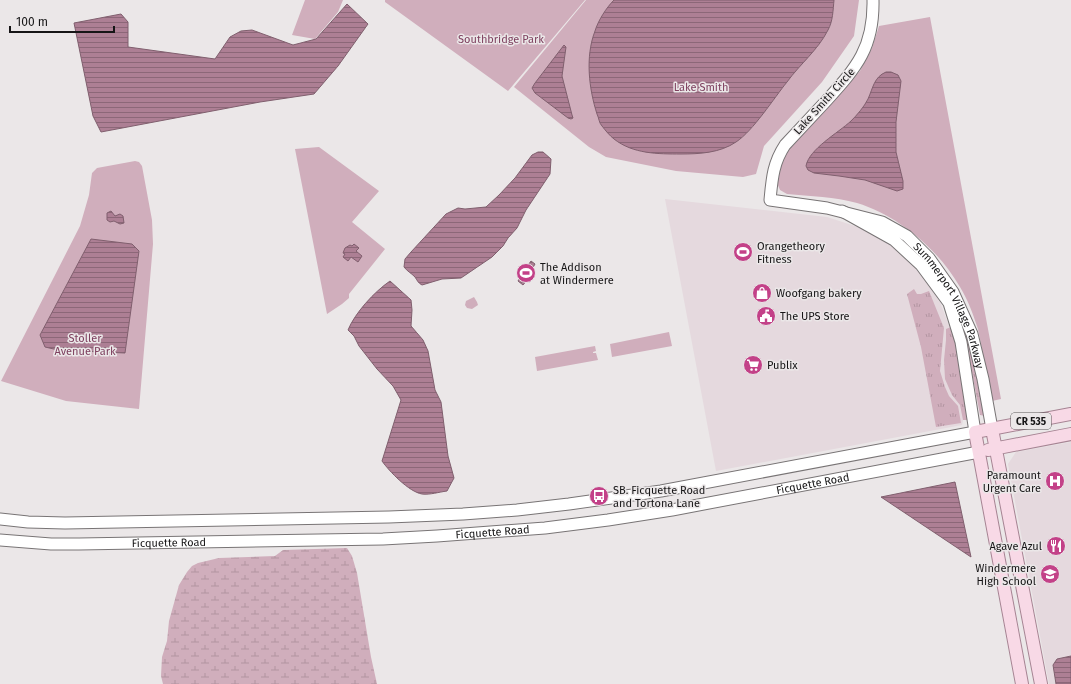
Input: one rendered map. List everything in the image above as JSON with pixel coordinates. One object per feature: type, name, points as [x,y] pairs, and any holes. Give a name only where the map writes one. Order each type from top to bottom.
[{"type":"main road","name":"Lake Smith Circle","points":[[770,200],[774,169],[780,153],[785,145],[857,65],[869,40],[872,29],[874,0]]},
{"type":"main road","name":"Summerport Village Parkway","points":[[770,200],[842,211],[882,222],[907,236],[929,258],[953,292],[972,334],[983,379],[995,449],[1041,684]]},
{"type":"main road","name":"Summerport Village Parkway","points":[[842,211],[894,240],[921,265],[949,302],[961,342],[975,432]]},
{"type":"main road","name":"CR 535","points":[[975,432],[1071,414]]},
{"type":"main road","points":[[975,432],[1022,684]]},
{"type":"main road","name":"Ficquette Road","points":[[0,519],[46,522],[95,522],[389,518],[497,512],[646,493],[975,432]]},
{"type":"main road","name":"CR 535","points":[[995,449],[1071,434]]},
{"type":"main road","points":[[979,452],[995,449]]},
{"type":"main road","name":"Ficquette Road","points":[[0,540],[51,544],[80,544],[383,538],[499,532],[571,525],[672,510],[979,452]]},
{"type":"shaded area","name":"Lake Smith","points":[[614,0],[834,0],[831,23],[824,37],[743,137],[730,146],[716,151],[681,154],[646,152],[629,148],[612,138],[600,123],[590,84],[590,51],[598,23]]},
{"type":"shaded area","points":[[347,4],[368,24],[338,66],[314,94],[260,102],[101,132],[93,116],[74,23],[121,14],[128,22],[128,47],[215,59],[230,37],[241,31],[252,30],[293,45],[316,39]]},
{"type":"shaded area","points":[[564,45],[566,47],[562,76],[573,118],[571,119],[535,93],[532,88]]},
{"type":"shaded area","points":[[886,72],[891,72],[898,75],[901,81],[896,122],[896,152],[903,181],[903,189],[897,191],[865,180],[814,173],[808,170],[806,166],[812,153],[856,116],[868,99],[876,80]]},
{"type":"shaded area","points":[[538,152],[543,152],[551,159],[550,174],[526,210],[517,228],[492,257],[461,278],[442,279],[422,285],[406,270],[404,267],[405,259],[446,214],[458,208],[465,209],[486,207],[515,178],[532,155]]},
{"type":"shaded area","points":[[665,199],[827,217],[858,227],[889,244],[915,265],[940,302],[954,339],[966,407],[962,425],[716,471]]},
{"type":"shaded area","points":[[111,211],[115,216],[120,214],[123,216],[124,223],[120,224],[107,220],[107,213]]},
{"type":"shaded area","points":[[91,239],[132,244],[139,251],[125,353],[58,350],[45,347],[40,335]]},
{"type":"shaded area","points":[[354,244],[359,248],[356,251],[362,256],[358,262],[351,257],[348,261],[343,257],[345,254],[343,253],[345,248]]},
{"type":"shaded area","name":"The Addison at Windermere","points":[[531,261],[535,264],[531,271],[531,274],[534,276],[530,282],[527,280],[523,285],[518,281],[521,276],[519,274],[520,272],[518,271],[522,265],[526,268]]},
{"type":"shaded area","points":[[390,281],[411,300],[411,326],[423,340],[428,351],[435,390],[441,402],[448,456],[454,478],[447,491],[428,494],[417,492],[405,485],[382,461],[401,400],[393,386],[377,369],[359,346],[354,336],[348,330],[355,317],[366,303]]},
{"type":"shaded area","name":"Windermere High School","points":[[1071,442],[1071,684],[1049,684],[1008,464],[1016,452]]},
{"type":"shaded area","points":[[955,482],[971,557],[881,497]]},
{"type":"shaded area","points":[[1071,656],[1071,684],[1056,684],[1053,665],[1057,659]]},
{"type":"green space","points":[[305,0],[343,0],[338,12],[315,39],[292,35]]},
{"type":"green space","name":"Southbridge Park","points":[[385,0],[585,0],[508,91],[385,2]]},
{"type":"green space","name":"Lake Smith","points":[[586,0],[859,0],[854,36],[822,82],[764,146],[756,174],[743,177],[676,171],[606,157],[589,147],[514,87]]},
{"type":"green space","points":[[930,17],[1001,399],[992,401],[978,329],[970,307],[963,292],[951,273],[929,247],[902,225],[873,209],[840,199],[787,194],[780,190],[777,183],[777,172],[786,151],[825,111],[860,71],[872,48],[879,26]]},
{"type":"green space","points":[[319,147],[379,191],[352,222],[385,249],[349,294],[349,298],[327,314],[295,149]]},
{"type":"green space","name":"Stoller Avenue Park","points":[[135,161],[139,162],[142,166],[152,220],[153,244],[139,409],[66,401],[1,381],[80,226],[89,195],[92,173],[97,168]]},
{"type":"green space","points":[[934,271],[974,346],[985,416],[980,415],[966,341]]},
{"type":"green space","points":[[914,289],[917,294],[929,291],[944,328],[940,371],[949,396],[958,406],[961,423],[936,427],[921,347],[907,294]]},
{"type":"green space","points":[[474,297],[478,305],[472,309],[467,308],[465,305],[466,301]]},
{"type":"green space","points":[[951,327],[962,373],[968,420],[963,420],[960,405],[952,395],[945,379],[944,360],[946,329]]},
{"type":"green space","points":[[669,332],[672,346],[612,357],[610,344]]},
{"type":"green space","points":[[595,346],[596,351],[593,353],[596,353],[598,360],[537,371],[535,357]]},
{"type":"green space","points":[[347,548],[352,556],[357,573],[377,684],[163,684],[161,676],[162,657],[167,641],[169,621],[179,585],[192,566],[219,558],[275,556],[283,550]]},
{"type":"place","name":"Orangetheory Fitness","points":[[743,252]]},
{"type":"place","name":"The Addison at Windermere","points":[[526,273]]},
{"type":"place","name":"Woofgang bakery","points":[[762,293]]},
{"type":"place","name":"The UPS Store","points":[[766,316]]},
{"type":"place","name":"Publix","points":[[753,365]]},
{"type":"place","name":"Paramount Urgent Care","points":[[1055,481]]},
{"type":"place","name":"SB. Ficquette Road and Tortona Lane","points":[[599,496]]},
{"type":"place","name":"Agave Azul","points":[[1056,546]]},
{"type":"place","name":"Windermere High School","points":[[1050,574]]}]
